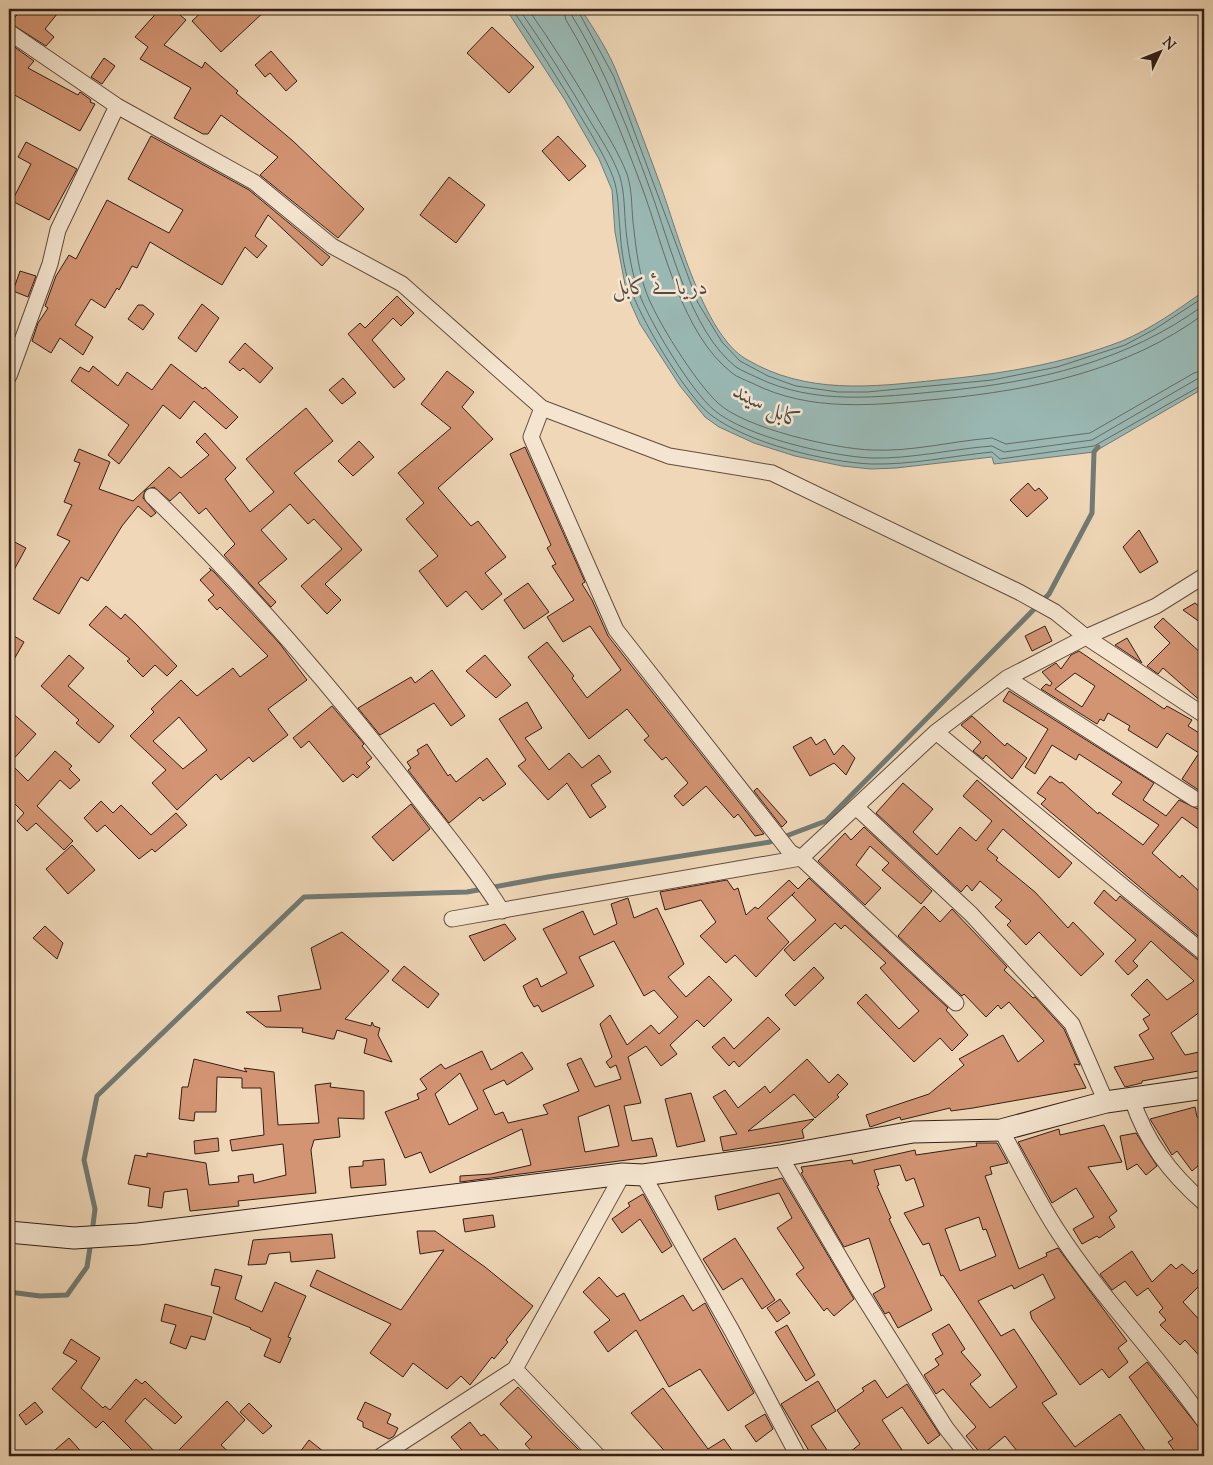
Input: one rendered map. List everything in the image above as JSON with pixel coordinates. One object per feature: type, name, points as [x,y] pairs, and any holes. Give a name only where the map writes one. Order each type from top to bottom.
[{"type":"street","points":[[9,32],[117,106],[254,182],[332,246],[402,284],[542,408],[669,456],[772,473],[1020,592],[1055,612],[1086,637],[1204,715]]},
{"type":"street","points":[[9,376],[50,264],[58,230],[117,106]]},
{"type":"street","points":[[542,408],[531,438],[616,630],[776,835],[956,1003]]},
{"type":"street","points":[[152,496],[210,552],[344,702],[477,874],[502,910]]},
{"type":"street","points":[[452,919],[796,855],[856,807],[936,732],[1007,678],[1086,637],[1156,606],[1204,576]]},
{"type":"street","points":[[1007,678],[1195,799]]},
{"type":"street","points":[[936,732],[1204,953]]},
{"type":"street","points":[[856,807],[971,914],[1072,1024],[1106,1102]]},
{"type":"street","points":[[9,1232],[74,1238],[138,1234],[780,1156],[913,1132],[1001,1130],[1106,1102],[1201,1093]]},
{"type":"street","points":[[1132,1099],[1141,1126],[1156,1152],[1204,1203]]},
{"type":"street","points":[[1001,1130],[1058,1232],[1116,1310],[1184,1391],[1204,1422]]},
{"type":"street","points":[[780,1156],[859,1290],[946,1428],[968,1456]]},
{"type":"street","points":[[381,1456],[400,1451],[516,1368],[633,1174]]},
{"type":"street","points":[[633,1174],[732,1331],[798,1456]]},
{"type":"street","points":[[516,1368],[598,1456]]},
{"type":"water","points":[[506,9],[581,9],[602,42],[615,69],[660,184],[683,253],[704,305],[717,328],[731,346],[746,359],[769,371],[792,378],[840,386],[889,385],[985,375],[1054,362],[1122,341],[1154,325],[1204,291],[1204,388],[1094,452],[994,464],[992,457],[896,468],[871,469],[842,466],[795,456],[754,443],[719,427],[705,417],[680,386],[640,324],[627,295],[615,232],[612,190],[599,159],[565,100]]},
{"type":"building","points":[[22,9],[61,9],[45,29],[54,37],[46,46],[10,23]]},
{"type":"building","points":[[160,9],[173,9],[186,20],[164,45],[202,68],[205,62],[238,91],[236,93],[293,141],[364,209],[338,238],[260,175],[278,157],[221,115],[208,134],[203,134],[174,118],[191,88],[140,59],[148,47],[135,37]]},
{"type":"building","points":[[205,9],[267,9],[221,52],[192,21]]},
{"type":"building","points":[[492,27],[534,67],[509,93],[467,53]]},
{"type":"building","points":[[9,43],[34,61],[28,68],[78,95],[80,92],[91,100],[90,102],[95,104],[80,131],[9,92]]},
{"type":"building","points":[[271,51],[297,81],[286,91],[270,73],[265,77],[255,65]]},
{"type":"building","points":[[104,58],[115,66],[102,84],[91,77]]},
{"type":"building","points":[[151,136],[249,190],[330,257],[322,266],[268,215],[255,236],[267,246],[257,258],[245,247],[222,285],[150,242],[137,268],[132,266],[119,290],[117,288],[105,308],[91,299],[75,325],[93,337],[83,355],[60,338],[51,353],[32,341],[38,323],[48,308],[45,306],[56,276],[69,255],[76,259],[107,200],[169,233],[183,210],[128,179]]},
{"type":"building","points":[[558,136],[586,166],[569,181],[542,151]]},
{"type":"building","points":[[26,142],[77,169],[49,220],[12,201],[31,164],[18,157]]},
{"type":"building","points":[[449,177],[485,205],[456,243],[420,215]]},
{"type":"building","points":[[20,271],[36,276],[28,297],[13,291]]},
{"type":"building","points":[[397,296],[414,313],[401,326],[393,318],[372,340],[405,379],[394,388],[348,334],[360,323],[365,328]]},
{"type":"building","points":[[202,304],[219,318],[196,352],[178,338]]},
{"type":"building","points":[[138,305],[143,305],[154,314],[143,330],[128,319]]},
{"type":"building","points":[[245,343],[273,368],[260,383],[243,368],[240,371],[229,362]]},
{"type":"building","points":[[171,364],[203,389],[205,387],[238,417],[226,429],[194,401],[180,419],[163,405],[119,464],[108,455],[129,425],[71,381],[80,367],[89,372],[93,366],[118,386],[127,372],[152,390]]},
{"type":"building","points":[[447,371],[474,392],[462,407],[493,439],[438,488],[471,526],[478,521],[506,557],[485,573],[502,594],[482,610],[466,591],[447,607],[419,571],[438,556],[406,519],[424,503],[398,473],[451,428],[421,404]]},
{"type":"building","points":[[343,378],[356,393],[342,404],[329,390]]},
{"type":"building","points":[[306,408],[333,441],[294,473],[362,550],[325,584],[341,600],[327,614],[301,586],[342,549],[314,519],[308,524],[290,504],[261,530],[287,559],[258,583],[276,602],[271,607],[224,555],[235,544],[206,508],[199,514],[180,492],[170,501],[154,487],[145,490],[143,498],[156,513],[151,517],[138,506],[122,526],[88,581],[81,577],[59,614],[33,599],[70,541],[57,535],[72,505],[64,502],[80,463],[74,461],[79,449],[110,462],[99,489],[133,501],[169,467],[181,478],[209,455],[196,442],[205,433],[236,468],[225,479],[250,512],[274,492],[246,459]]},
{"type":"building","points":[[359,441],[374,457],[353,476],[338,461]]},
{"type":"building","points":[[525,447],[585,582],[582,584],[592,600],[608,636],[764,834],[755,836],[738,814],[734,818],[706,786],[683,806],[674,796],[688,783],[666,757],[662,760],[644,740],[649,736],[627,709],[589,739],[528,657],[547,642],[574,676],[572,678],[587,698],[621,670],[590,626],[563,642],[547,617],[574,600],[552,566],[556,564],[547,548],[551,545],[510,454]]},
{"type":"building","points":[[1028,483],[1035,491],[1039,488],[1048,498],[1027,517],[1010,500]]},
{"type":"building","points":[[1139,530],[1158,562],[1140,573],[1123,547]]},
{"type":"building","points":[[9,539],[26,548],[9,579]]},
{"type":"building","points":[[209,568],[214,572],[280,644],[307,680],[268,709],[288,735],[253,762],[249,757],[221,780],[216,774],[177,810],[152,783],[166,770],[130,736],[154,712],[151,709],[181,680],[197,696],[233,668],[240,677],[268,656],[220,607],[217,610],[208,600],[214,595],[200,580],[211,570]],"holes":[[[179,717],[207,750],[183,769],[153,741]]]},
{"type":"building","points":[[528,583],[549,612],[524,629],[504,600]]},
{"type":"building","points":[[1195,603],[1204,610],[1204,625],[1183,610]]},
{"type":"building","points":[[106,606],[121,619],[125,614],[177,666],[167,676],[155,665],[143,677],[127,661],[130,659],[89,625]]},
{"type":"building","points":[[1163,618],[1204,656],[1204,704],[1163,668],[1158,674],[1147,666],[1170,643],[1154,627]]},
{"type":"building","points":[[1045,626],[1052,641],[1032,651],[1025,636]]},
{"type":"building","points":[[9,633],[24,642],[9,668]]},
{"type":"building","points":[[1127,638],[1142,663],[1115,645]]},
{"type":"building","points":[[1079,651],[1164,709],[1167,706],[1192,720],[1188,726],[1204,736],[1204,798],[1200,791],[1182,779],[1199,753],[1167,733],[1157,748],[1128,730],[1130,726],[1108,713],[1104,721],[1100,719],[1097,724],[1041,689],[1046,684],[1050,686],[1052,683],[1042,672],[1056,663],[1061,669],[1071,655]],"holes":[[[1075,673],[1095,686],[1082,707],[1055,689]]]},
{"type":"building","points":[[69,655],[84,668],[68,686],[114,726],[99,743],[76,723],[79,720],[41,686]]},
{"type":"building","points":[[485,655],[511,685],[496,698],[466,671]]},
{"type":"building","points":[[432,670],[465,716],[451,726],[434,703],[380,735],[358,708],[411,677],[415,683]]},
{"type":"building","points":[[1009,691],[1154,783],[1143,800],[1166,816],[1179,800],[1204,812],[1204,833],[1182,817],[1152,853],[1180,878],[1182,875],[1204,896],[1204,941],[1041,804],[1046,799],[1037,793],[1050,776],[1060,783],[1062,782],[1098,814],[1099,812],[1143,845],[1159,825],[1112,794],[1122,782],[1079,754],[1076,760],[1052,745],[1035,774],[1025,767],[1048,729],[1003,701]]},
{"type":"building","points":[[527,702],[542,728],[525,738],[549,770],[569,753],[582,768],[599,755],[611,772],[591,785],[606,807],[590,818],[567,783],[548,800],[518,766],[526,760],[499,719]]},
{"type":"building","points":[[332,706],[364,744],[362,746],[372,758],[366,763],[370,767],[357,778],[353,774],[343,782],[309,741],[301,748],[293,738]]},
{"type":"building","points":[[9,710],[36,734],[9,764]]},
{"type":"building","points":[[972,716],[1005,746],[1007,743],[1027,758],[1012,779],[986,755],[983,759],[973,751],[981,742],[961,725]]},
{"type":"building","points":[[811,737],[816,745],[825,739],[834,755],[843,745],[855,758],[846,775],[834,763],[810,776],[793,747]]},
{"type":"building","points":[[427,744],[448,776],[450,774],[456,782],[487,758],[506,784],[483,801],[480,797],[449,823],[408,770],[411,768],[407,762],[419,754],[417,750]]},
{"type":"building","points":[[55,751],[72,766],[69,769],[80,780],[70,789],[60,780],[37,806],[73,841],[64,850],[36,823],[27,831],[17,821],[24,813],[9,798],[9,774],[15,768],[28,781]]},
{"type":"building","points":[[977,780],[1072,863],[1059,878],[1003,829],[987,849],[998,858],[996,860],[1035,892],[1068,928],[1073,922],[1104,954],[1081,976],[1039,932],[1026,945],[1007,925],[1011,921],[995,907],[1002,900],[980,881],[972,891],[967,885],[961,892],[876,813],[903,783],[933,809],[913,832],[937,855],[960,827],[976,841],[992,821],[963,796]]},
{"type":"building","points":[[757,788],[787,822],[782,827],[754,791]]},
{"type":"building","points":[[101,801],[113,813],[121,805],[151,835],[176,813],[187,825],[155,852],[152,849],[139,859],[105,825],[97,832],[84,818]]},
{"type":"building","points":[[411,804],[430,829],[393,861],[372,837]]},
{"type":"building","points":[[864,827],[932,891],[921,904],[882,870],[889,863],[870,846],[856,865],[881,888],[865,905],[818,861],[845,833],[851,840]]},
{"type":"building","points":[[72,845],[95,870],[68,894],[46,869]]},
{"type":"building","points":[[809,878],[948,1008],[946,1010],[968,1035],[952,1051],[940,1038],[914,1062],[857,1003],[866,994],[899,1029],[919,1011],[880,968],[886,963],[845,925],[841,929],[835,923],[794,961],[784,950],[816,920],[792,895],[795,892],[767,918],[789,942],[756,977],[735,955],[726,963],[700,936],[716,922],[701,900],[665,910],[660,892],[727,880],[734,890],[738,888],[746,915],[755,907],[758,909],[789,880],[798,889]]},
{"type":"building","points":[[1104,890],[1116,901],[1120,896],[1198,960],[1204,962],[1204,1009],[1171,1033],[1185,1055],[1204,1051],[1204,1070],[1142,1081],[1142,1083],[1125,1087],[1114,1067],[1154,1059],[1139,1035],[1149,1029],[1143,1019],[1150,1015],[1131,995],[1147,979],[1167,1000],[1194,981],[1151,941],[1133,961],[1138,966],[1128,975],[1115,961],[1136,940],[1094,903]]},
{"type":"building","points":[[628,898],[634,918],[657,908],[684,964],[668,977],[686,997],[709,976],[732,1000],[704,1027],[697,1020],[670,1045],[677,1054],[661,1066],[646,1046],[628,1057],[641,1103],[624,1106],[632,1141],[652,1138],[657,1156],[460,1182],[460,1176],[491,1174],[531,1165],[522,1129],[430,1173],[421,1152],[405,1158],[385,1112],[419,1099],[417,1094],[427,1089],[420,1079],[441,1064],[445,1069],[482,1051],[491,1070],[522,1052],[533,1069],[507,1085],[504,1080],[483,1090],[495,1115],[503,1112],[508,1123],[548,1114],[543,1105],[579,1091],[567,1064],[581,1058],[595,1087],[621,1079],[616,1065],[610,1068],[606,1062],[612,1057],[600,1024],[610,1015],[627,1045],[651,1025],[659,1034],[678,1017],[654,990],[644,996],[614,941],[579,957],[594,986],[542,1012],[538,1005],[534,1007],[528,997],[523,986],[537,978],[541,987],[567,973],[543,929],[583,911],[594,935],[617,924],[611,904]],"holes":[[[460,1073],[478,1109],[449,1125],[435,1094]],[[609,1105],[619,1146],[585,1152],[578,1117]]]},
{"type":"building","points":[[924,906],[940,922],[952,909],[1007,967],[1004,970],[1033,998],[1035,997],[1064,1029],[1080,1065],[1074,1064],[1086,1088],[973,1108],[951,1111],[950,1108],[901,1120],[900,1117],[870,1127],[866,1115],[929,1094],[964,1065],[959,1059],[1003,1035],[1018,1062],[1044,1041],[1009,1002],[1001,1009],[998,1005],[986,1017],[964,994],[962,996],[898,936]]},
{"type":"building","points":[[505,924],[516,939],[484,961],[469,936]]},
{"type":"building","points":[[45,926],[63,943],[57,959],[33,938]]},
{"type":"building","points":[[342,932],[389,971],[345,1019],[371,1026],[372,1022],[374,1026],[380,1028],[378,1035],[392,1062],[364,1053],[367,1039],[337,1030],[334,1039],[332,1039],[302,1032],[303,1028],[266,1027],[246,1012],[281,1011],[278,996],[321,989],[311,948]]},
{"type":"building","points":[[404,966],[439,994],[428,1008],[392,980]]},
{"type":"building","points":[[814,967],[824,978],[795,1006],[785,995]]},
{"type":"building","points":[[768,1017],[780,1029],[739,1067],[734,1061],[729,1066],[712,1047],[724,1037],[734,1049]]},
{"type":"building","points":[[194,1059],[247,1072],[244,1068],[274,1072],[278,1125],[319,1123],[315,1085],[331,1083],[330,1087],[364,1091],[364,1119],[338,1118],[340,1137],[314,1140],[311,1150],[316,1193],[238,1201],[239,1206],[190,1211],[187,1189],[164,1192],[162,1208],[148,1206],[150,1188],[128,1184],[135,1155],[147,1157],[147,1153],[206,1163],[209,1185],[239,1182],[238,1176],[253,1174],[254,1183],[286,1175],[283,1144],[232,1151],[230,1140],[264,1135],[261,1088],[242,1088],[242,1078],[217,1077],[216,1112],[195,1112],[194,1121],[179,1119],[182,1087],[188,1087]]},
{"type":"building","points":[[807,1059],[829,1083],[838,1074],[848,1084],[837,1095],[839,1097],[815,1118],[794,1094],[748,1131],[814,1119],[802,1130],[804,1138],[723,1151],[720,1137],[737,1134],[713,1097],[725,1090],[738,1108],[765,1086],[770,1093]]},
{"type":"building","points":[[691,1093],[705,1141],[677,1147],[665,1099]]},
{"type":"building","points":[[1195,1107],[1197,1117],[1204,1124],[1204,1161],[1192,1171],[1177,1151],[1172,1155],[1150,1119]]},
{"type":"building","points":[[1104,1125],[1122,1162],[1088,1167],[1117,1211],[1109,1217],[1115,1227],[1099,1238],[1097,1236],[1082,1244],[1073,1229],[1094,1217],[1076,1188],[1052,1203],[1018,1142],[1059,1129],[1060,1135]]},
{"type":"building","points":[[1136,1133],[1157,1166],[1146,1175],[1137,1164],[1127,1170],[1120,1136]]},
{"type":"building","points":[[218,1138],[219,1151],[195,1154],[194,1141]]},
{"type":"building","points":[[976,1143],[997,1143],[1008,1163],[990,1167],[992,1174],[985,1176],[1019,1269],[1047,1256],[1046,1253],[1058,1248],[1127,1341],[1118,1348],[1128,1362],[1109,1378],[1102,1369],[1080,1385],[1032,1319],[1030,1312],[1055,1298],[1043,1274],[1014,1289],[1012,1285],[978,1301],[1001,1336],[1014,1329],[1057,1394],[1042,1403],[1075,1447],[1120,1414],[1149,1456],[1021,1456],[1005,1436],[982,1455],[966,1436],[976,1427],[943,1389],[936,1394],[924,1375],[939,1365],[935,1359],[943,1354],[932,1334],[949,1324],[965,1349],[961,1352],[981,1375],[970,1384],[990,1408],[1017,1387],[943,1275],[941,1276],[929,1243],[923,1245],[904,1213],[924,1206],[914,1178],[906,1181],[900,1165],[874,1170],[879,1185],[877,1186],[891,1218],[889,1219],[932,1310],[898,1328],[889,1312],[885,1314],[873,1294],[885,1287],[869,1238],[844,1247],[801,1173],[803,1172],[801,1167],[852,1160],[853,1164],[915,1150],[916,1155],[977,1146]],"holes":[[[979,1217],[983,1230],[986,1229],[996,1256],[960,1271],[945,1229]]]},
{"type":"building","points":[[384,1159],[386,1185],[351,1188],[349,1167],[363,1166],[363,1161]]},
{"type":"building","points":[[782,1178],[854,1299],[834,1316],[827,1308],[824,1311],[796,1274],[804,1268],[777,1228],[792,1218],[779,1193],[718,1210],[715,1196]]},
{"type":"building","points":[[643,1194],[672,1246],[662,1253],[640,1219],[622,1233],[612,1219],[630,1206],[628,1203]]},
{"type":"building","points":[[493,1215],[495,1227],[465,1232],[463,1219]]},
{"type":"building","points":[[417,1231],[435,1231],[485,1267],[533,1306],[506,1340],[508,1342],[494,1359],[492,1357],[470,1385],[461,1376],[447,1389],[413,1363],[403,1377],[370,1353],[391,1324],[310,1286],[317,1270],[401,1310],[444,1250],[420,1254]]},
{"type":"building","points":[[332,1234],[335,1258],[291,1262],[290,1252],[269,1254],[266,1264],[248,1265],[253,1240]]},
{"type":"building","points":[[735,1238],[775,1300],[762,1309],[742,1278],[723,1290],[703,1259]]},
{"type":"building","points":[[1132,1251],[1152,1282],[1171,1264],[1176,1269],[1182,1264],[1193,1274],[1198,1269],[1204,1276],[1204,1281],[1183,1302],[1204,1325],[1204,1361],[1185,1340],[1180,1345],[1160,1325],[1166,1320],[1159,1312],[1163,1308],[1148,1288],[1137,1296],[1125,1281],[1112,1290],[1100,1274]]},
{"type":"building","points":[[215,1269],[242,1276],[235,1299],[262,1312],[275,1282],[306,1296],[288,1337],[291,1338],[280,1363],[264,1356],[271,1339],[251,1328],[213,1313],[220,1287],[211,1285]]},
{"type":"building","points":[[599,1277],[617,1297],[624,1293],[640,1321],[683,1295],[693,1311],[705,1303],[754,1393],[728,1411],[700,1369],[669,1387],[636,1330],[608,1352],[594,1332],[610,1320],[583,1292]]},
{"type":"building","points":[[780,1299],[790,1313],[777,1322],[767,1308]]},
{"type":"building","points":[[165,1304],[212,1317],[205,1340],[191,1336],[186,1349],[170,1343],[176,1325],[161,1321]]},
{"type":"building","points":[[787,1325],[815,1375],[806,1381],[775,1332]]},
{"type":"building","points":[[71,1339],[100,1358],[81,1388],[103,1408],[105,1406],[110,1410],[136,1379],[142,1384],[145,1381],[182,1417],[175,1424],[145,1398],[125,1421],[159,1456],[138,1456],[103,1421],[96,1428],[52,1389],[77,1361],[63,1353]]},
{"type":"building","points":[[1147,1362],[1204,1434],[1204,1456],[1178,1456],[1168,1442],[1173,1439],[1129,1377]]},
{"type":"building","points":[[875,1380],[887,1398],[907,1384],[940,1435],[928,1444],[902,1407],[882,1420],[906,1456],[845,1456],[860,1444],[837,1410],[864,1391],[862,1388]]},
{"type":"building","points":[[818,1381],[836,1411],[811,1426],[831,1456],[812,1456],[781,1404]]},
{"type":"building","points":[[518,1387],[585,1456],[536,1456],[525,1444],[532,1437],[500,1404]]},
{"type":"building","points":[[663,1388],[708,1449],[724,1439],[736,1456],[669,1456],[631,1413]]},
{"type":"building","points":[[227,1401],[245,1420],[221,1445],[233,1456],[173,1456]]},
{"type":"building","points":[[35,1402],[43,1412],[26,1425],[19,1415]]},
{"type":"building","points":[[365,1402],[391,1414],[387,1423],[398,1428],[394,1436],[389,1439],[363,1427],[363,1422],[357,1419]]},
{"type":"building","points":[[249,1403],[272,1426],[263,1434],[240,1412]]},
{"type":"building","points":[[765,1414],[773,1429],[756,1442],[745,1426]]},
{"type":"building","points":[[470,1422],[481,1436],[484,1434],[504,1456],[467,1456],[451,1437]]},
{"type":"building","points":[[69,1438],[85,1456],[48,1456]]},
{"type":"building","points":[[309,1440],[329,1456],[297,1456]]},
{"type":"waterway","points":[[92,1233],[95,1209],[84,1160],[97,1096],[304,897],[467,892],[548,877],[770,842],[826,821],[1049,594],[1092,513],[1094,452],[1098,447]]},
{"type":"waterway","points":[[9,1292],[40,1296],[67,1295],[87,1267],[91,1241]]},
{"type":"water label","name":"دریائے کابل","points":[[660,286]]},
{"type":"water label","name":"کابل سيند","points":[[768,405]]}]
